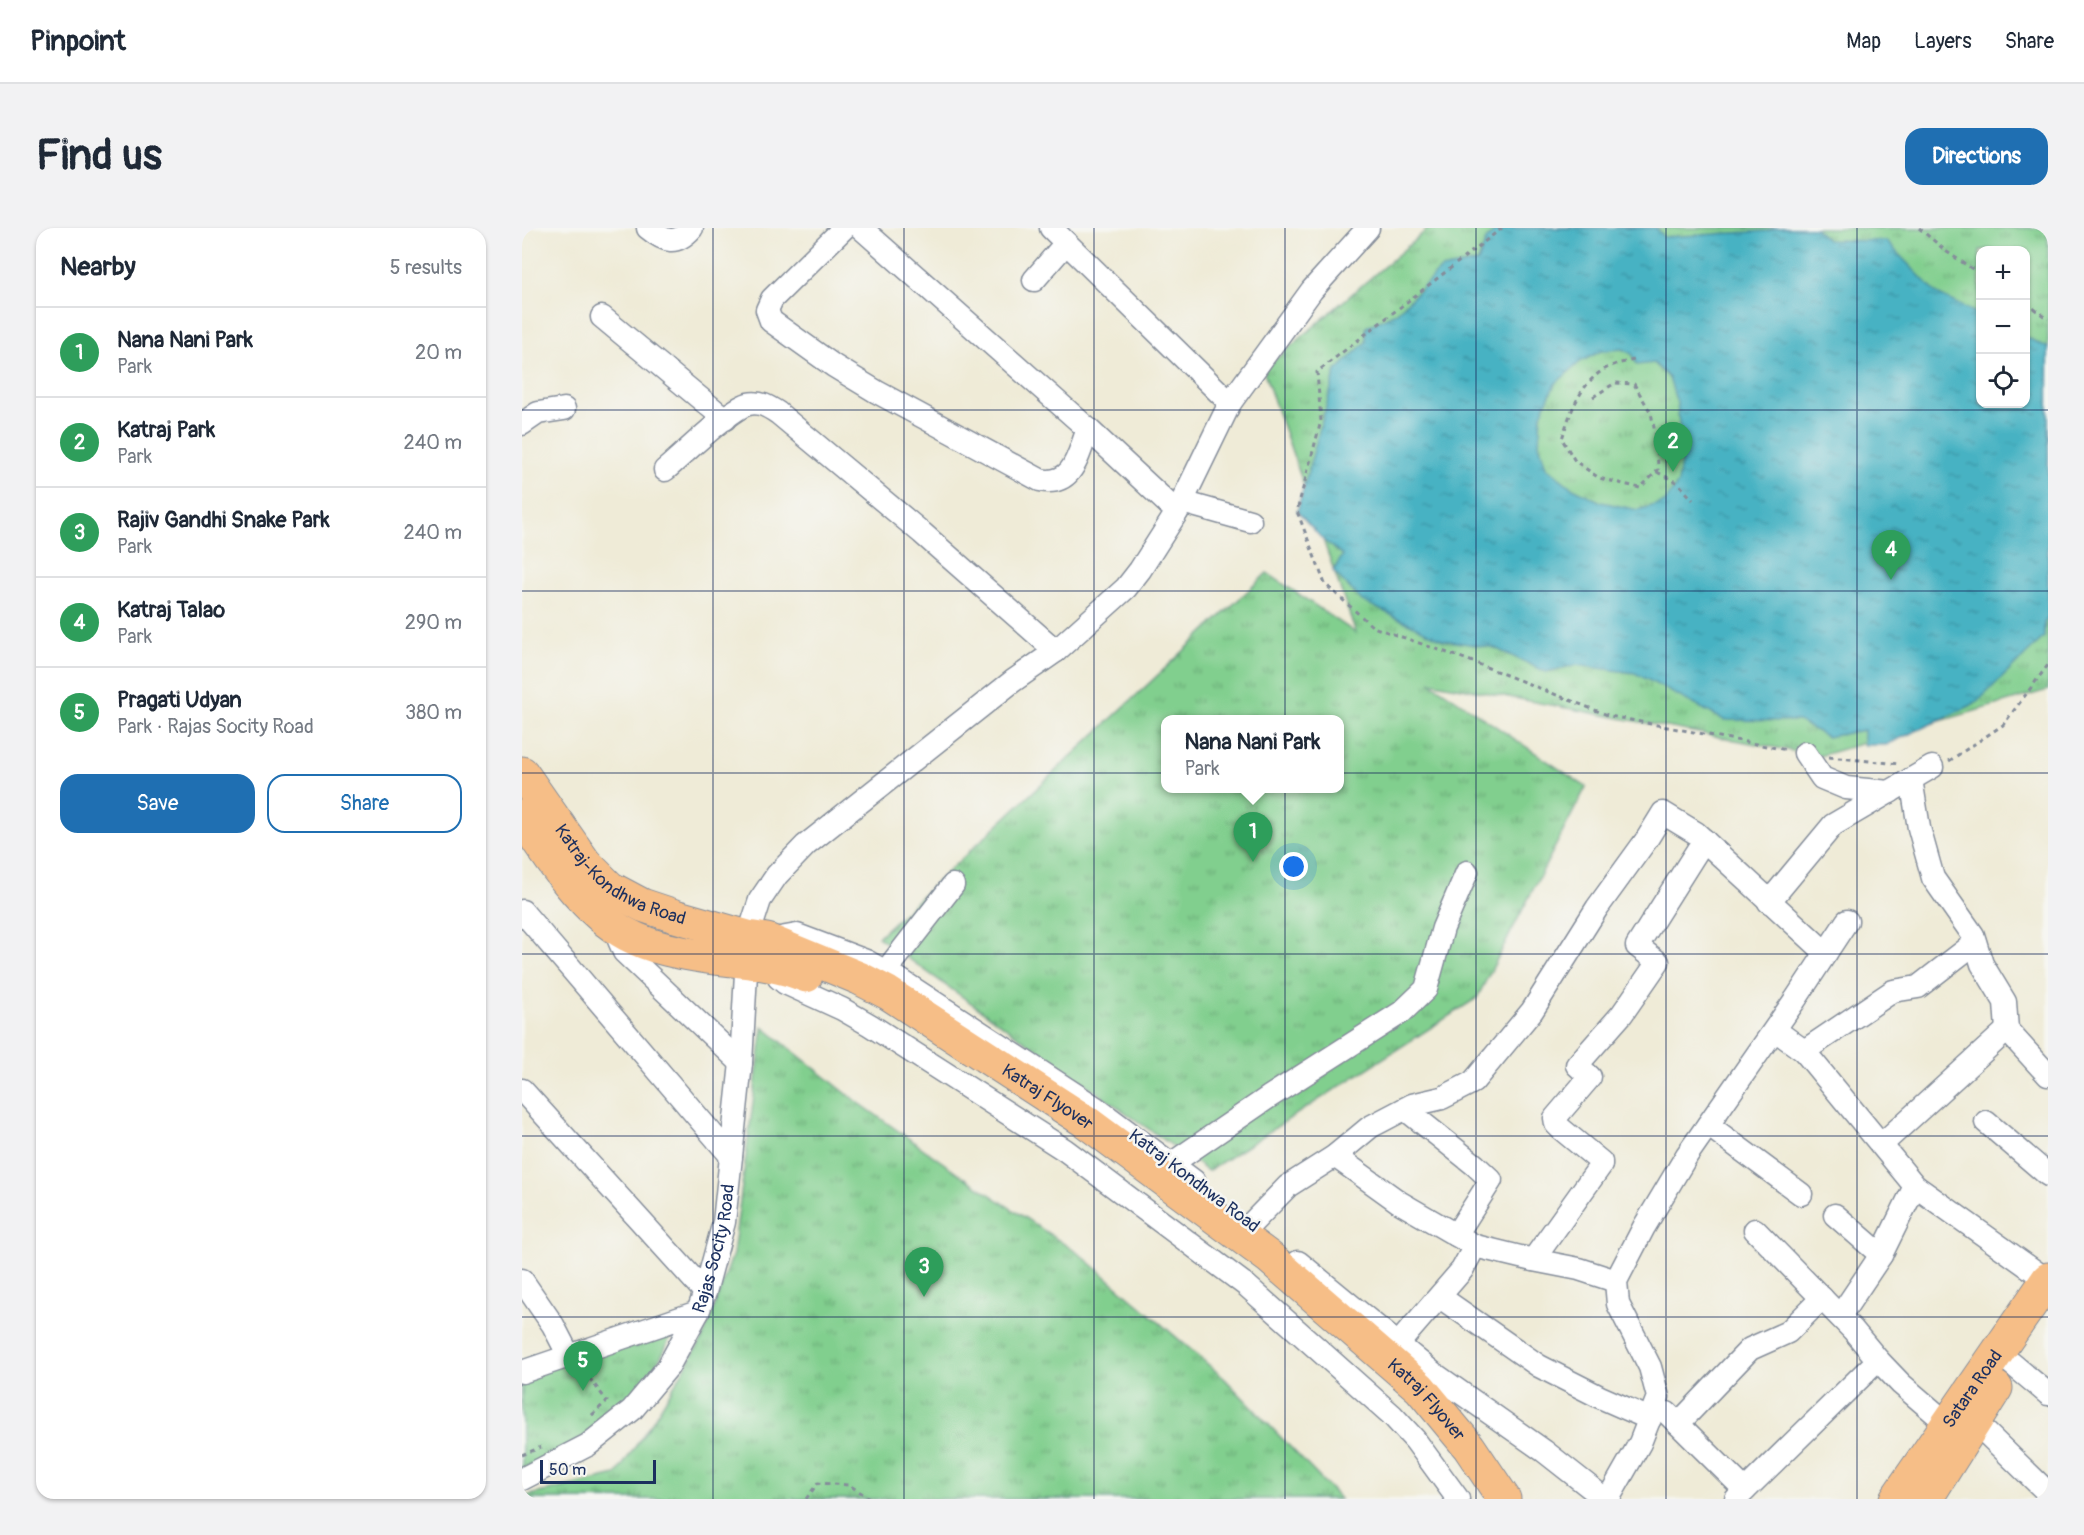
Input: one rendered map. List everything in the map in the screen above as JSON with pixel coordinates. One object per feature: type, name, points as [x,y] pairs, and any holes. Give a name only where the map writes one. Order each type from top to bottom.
[{"type":"highway","name":"Katraj-Kondhwa Road","points":[[522,773],[585,863],[610,888],[642,905],[768,954]]},
{"type":"highway","name":"Katraj-Kondhwa Road","points":[[525,828],[597,913],[629,936],[671,951],[768,954]]},
{"type":"highway","name":"Katraj Flyover","points":[[768,954],[878,1009],[1074,1136],[1259,1272],[1407,1401],[1454,1458],[1482,1499]]},
{"type":"highway","name":"Katraj Flyover","points":[[768,954],[868,983],[1085,1121],[1270,1258],[1420,1388],[1469,1447],[1504,1499]]},
{"type":"highway","points":[[1926,1499],[1962,1428],[2011,1363],[2048,1288]]},
{"type":"highway","name":"Satara Road","points":[[1896,1499],[1962,1428],[2048,1288]]},
{"type":"street","points":[[648,228],[661,239],[674,241],[687,234],[692,228]]},
{"type":"street","points":[[844,228],[772,299],[767,310],[771,321],[834,366],[877,392],[1040,480],[1052,483],[1070,473],[1088,429]]},
{"type":"street","points":[[861,228],[1179,507],[1250,521]]},
{"type":"street","name":"Rajas Socity Road","points":[[522,1479],[588,1445],[632,1410],[668,1367],[701,1302],[724,1222],[741,1063],[768,954],[760,900],[777,874],[806,845],[1013,681],[1056,651],[1125,588],[1140,570],[1179,507],[1230,403],[1312,290],[1368,228]]},
{"type":"street","points":[[1034,280],[1058,236],[1230,403]]},
{"type":"street","points":[[602,317],[724,419]]},
{"type":"street","points":[[664,470],[724,419],[749,404],[763,404],[778,413],[922,533],[1056,651]]},
{"type":"street","points":[[522,424],[538,413],[564,409]]},
{"type":"street","points":[[1805,753],[1822,778],[1846,788],[1890,792]]},
{"type":"street","points":[[1769,902],[1833,825],[1932,767]]},
{"type":"street","points":[[1911,779],[1919,828],[1933,878],[1973,934],[1982,964],[2005,1002],[2007,1030],[2048,1075]]},
{"type":"street","points":[[1251,1224],[1288,1186],[1335,1156],[1370,1127],[1412,1105],[1442,1098],[1473,1082],[1532,1011],[1597,908],[1663,813],[1696,833],[1826,953]]},
{"type":"street","points":[[1533,1260],[1601,1165],[1556,1124],[1555,1118],[1590,1077],[1577,1065],[1622,1014],[1658,962],[1637,946],[1704,840]]},
{"type":"street","points":[[1171,1164],[1269,1097],[1401,1012],[1426,989],[1443,928],[1467,872]]},
{"type":"street","points":[[886,971],[953,885]]},
{"type":"street","points":[[522,911],[731,1156]]},
{"type":"street","points":[[1607,1499],[1641,1443],[1658,1397],[1650,1367],[1618,1304],[1616,1281],[1644,1227],[1687,1155],[1775,1030],[1846,921]]},
{"type":"street","points":[[613,926],[624,952],[741,1063]]},
{"type":"street","name":"Katraj Kondhwa Road","points":[[768,954],[797,935],[867,961],[886,971],[1096,1108],[1251,1224],[1433,1373],[1544,1451],[1607,1499]]},
{"type":"street","points":[[1804,1052],[1893,991],[1918,987],[1975,943]]},
{"type":"street","points":[[768,954],[784,983],[842,1009],[870,1025],[1065,1150],[1247,1286],[1392,1415],[1415,1440],[1458,1499]]},
{"type":"street","points":[[1775,1030],[1804,1052],[1915,1186],[2048,1288]]},
{"type":"street","points":[[1882,1144],[2007,1030]]},
{"type":"street","points":[[522,1090],[701,1302],[572,1365],[522,1372]]},
{"type":"street","points":[[1398,1344],[1462,1270],[1466,1240],[1491,1180],[1405,1109]]},
{"type":"street","points":[[1986,1122],[2048,1175]]},
{"type":"street","points":[[1708,1125],[1801,1194]]},
{"type":"street","points":[[1335,1156],[1399,1202],[1466,1240],[1533,1260],[1579,1269],[1616,1281]]},
{"type":"street","points":[[1840,1316],[1881,1255],[1915,1186]]},
{"type":"street","points":[[1835,1215],[1881,1255]]},
{"type":"street","points":[[1755,1230],[1840,1316],[1878,1360],[2048,1493]]},
{"type":"street","points":[[522,1280],[553,1325],[572,1365]]},
{"type":"street","points":[[1440,1297],[1539,1366],[1600,1397],[1653,1410],[1678,1424],[1741,1495],[1878,1360]]},
{"type":"street","points":[[1678,1424],[1750,1349],[1788,1332],[1822,1298]]},
{"type":"street","points":[[2011,1363],[2048,1394]]},
{"type":"path","points":[[1502,228],[1317,372],[1322,421],[1296,511],[1325,584],[1373,627],[1468,660],[1610,716],[1805,753],[1938,768],[2003,725],[2048,665]]},
{"type":"path","points":[[1919,228],[1947,252],[1976,271]]},
{"type":"path","points":[[2030,306],[2048,319]]},
{"type":"path","points":[[1593,397],[1615,383],[1634,384],[1651,413],[1657,442],[1657,472],[1640,488],[1599,478],[1575,461],[1562,439],[1571,411],[1582,392],[1594,378],[1610,366],[1634,360]]},
{"type":"path","points":[[1657,472],[1678,483],[1693,500]]},
{"type":"path","points":[[572,1365],[585,1371],[607,1401],[590,1417]]},
{"type":"path","points":[[522,1455],[548,1443]]},
{"type":"path","points":[[806,1499],[818,1484],[849,1485],[871,1499]]},
{"type":"green space","points":[[1429,228],[2048,228],[2048,690],[1819,756],[1430,682],[1586,787],[1477,998],[1208,1171],[878,937],[1267,573],[1356,633],[1263,370]]},
{"type":"green space","points":[[763,1027],[852,1098],[949,1167],[1082,1256],[1225,1379],[1340,1499],[522,1499],[526,1496],[616,1475],[652,1422],[703,1338],[733,1254]]},
{"type":"green space","points":[[673,1330],[664,1352],[629,1409],[522,1475],[522,1374]]},
{"type":"water","points":[[1498,228],[1656,228],[1664,237],[1768,231],[1776,228],[1815,228],[1827,240],[1886,241],[1937,294],[1976,313],[1976,408],[2030,408],[2030,339],[2048,348],[2048,618],[2044,623],[2044,637],[1976,703],[1886,745],[1864,745],[1864,730],[1827,737],[1798,721],[1724,720],[1635,673],[1576,665],[1546,672],[1495,648],[1443,640],[1362,601],[1333,571],[1343,555],[1323,540],[1297,511],[1336,371],[1366,342],[1366,327],[1396,313],[1441,269],[1478,262],[1486,240]],"holes":[[[1622,349],[1632,354],[1637,365],[1654,363],[1669,378],[1677,403],[1682,454],[1678,483],[1665,502],[1638,510],[1601,502],[1571,487],[1546,467],[1539,444],[1541,414],[1555,384],[1580,362],[1601,351]]]},
{"type":"place","name":"Katraj Park","points":[[1673,472]]},
{"type":"place","name":"Katraj Talao","points":[[1891,580]]},
{"type":"place","name":"Nana Nani Park","points":[[1253,862]]},
{"type":"place","name":"Rajiv Gandhi Snake Park","points":[[924,1297]]},
{"type":"place","name":"Pragati Udyan","points":[[583,1391]]}]
